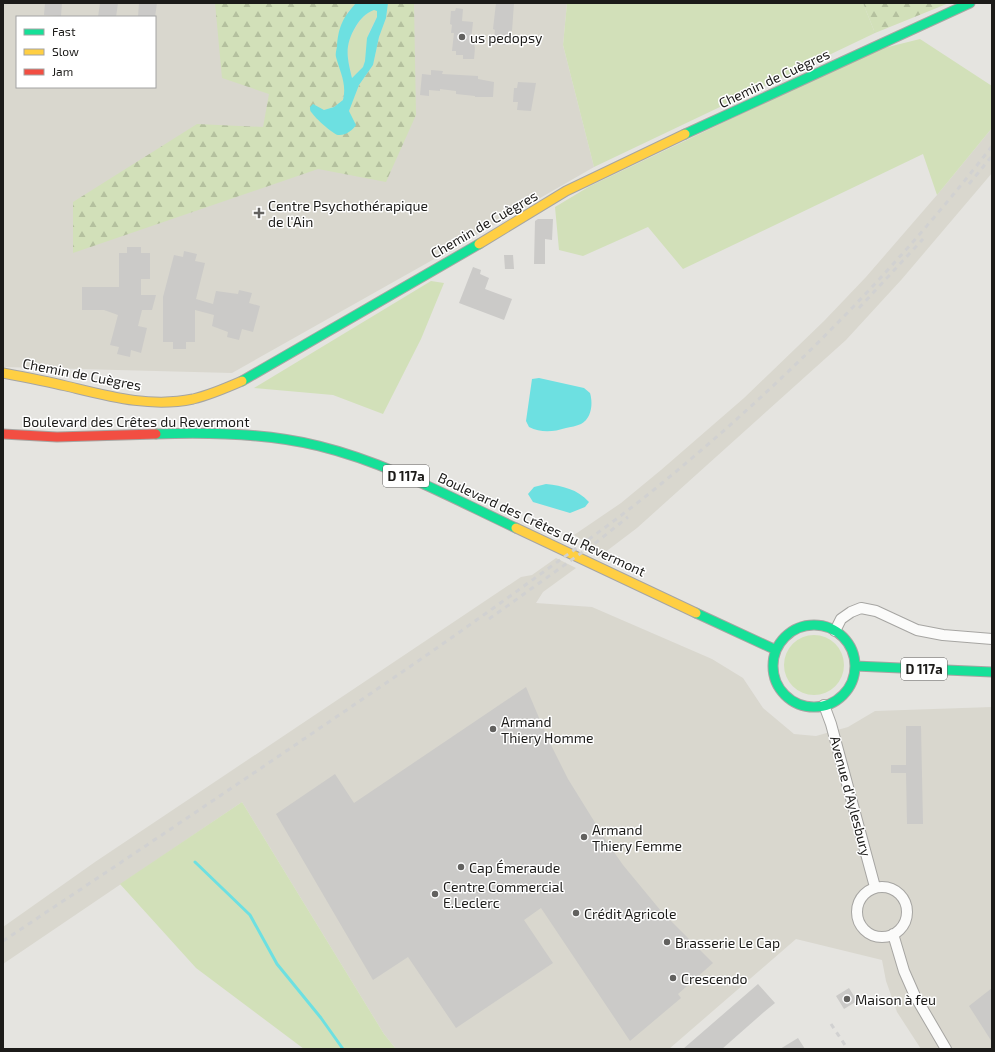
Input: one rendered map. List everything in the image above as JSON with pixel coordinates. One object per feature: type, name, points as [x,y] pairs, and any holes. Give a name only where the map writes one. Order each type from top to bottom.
[{"type":"main road","name":"Chemin de Cuègres","points":[[3,373],[65,386],[90,393],[135,401],[173,402],[212,394],[246,379],[523,218],[566,191],[639,155],[970,3]]},
{"type":"main road","name":"Boulevard des Crêtes du Revermont","points":[[3,434],[56,437],[214,432],[258,435],[302,442],[339,451],[371,462],[434,489],[776,650]]},
{"type":"main road","points":[[808,625],[822,626],[835,631],[846,640],[853,652],[855,666],[853,679],[846,691],[836,700],[824,705],[811,706],[799,704],[788,697],[779,687],[774,675],[773,663],[776,650],[784,638],[795,630],[808,625]]},
{"type":"main road","name":"D 117a","points":[[855,666],[992,672]]},
{"type":"street","points":[[835,631],[841,619],[851,612],[861,608],[876,611],[917,630],[943,635],[992,639]]},
{"type":"street","name":"Avenue d'Aylesbury","points":[[824,705],[831,724],[875,887]]},
{"type":"street","points":[[884,886],[900,894],[905,901],[907,909],[904,925],[892,934],[886,936],[878,936],[865,931],[857,917],[858,902],[862,895],[875,887],[884,886]]},
{"type":"street","points":[[892,934],[914,996],[946,1049]]},
{"type":"shaded area","name":"Centre Psychothérapique de l'Ain","points":[[3,3],[567,3],[563,45],[594,167],[232,373],[3,367]]},
{"type":"shaded area","points":[[992,128],[992,173],[902,279],[846,340],[637,528],[604,553],[574,535],[621,503],[661,470],[744,398],[824,321],[866,277],[937,195]]},
{"type":"shaded area","name":"Cap Émeraude","points":[[556,558],[576,568],[543,592],[536,603],[592,607],[712,659],[743,678],[763,708],[794,734],[816,736],[848,727],[875,711],[992,707],[992,1049],[921,1049],[897,1012],[886,981],[882,960],[796,939],[669,1049],[396,1049],[384,1034],[242,802],[3,964],[3,927],[95,862],[521,577],[532,575]]},
{"type":"green space","points":[[215,3],[356,3],[347,13],[336,55],[345,87],[343,100],[334,107],[324,110],[313,104],[320,118],[328,129],[339,134],[354,128],[349,111],[359,85],[373,65],[379,37],[386,18],[388,3],[414,3],[416,115],[386,182],[318,169],[73,253],[73,202],[197,124],[263,127],[269,94],[222,78]]},
{"type":"green space","points":[[567,3],[863,3],[875,33],[594,167],[563,45]]},
{"type":"green space","points":[[863,3],[949,3],[875,33]]},
{"type":"green space","points":[[374,10],[377,10],[377,17],[369,32],[365,61],[363,67],[352,78],[348,57],[349,40],[361,19]]},
{"type":"green space","points":[[920,39],[992,86],[992,128],[937,195],[923,154],[683,269],[648,227],[583,256],[559,250],[555,207],[590,186],[876,50]]},
{"type":"green space","points":[[431,281],[444,283],[421,339],[383,414],[333,395],[254,388]]},
{"type":"green space","points":[[814,635],[831,640],[839,648],[844,665],[839,682],[831,690],[814,695],[797,690],[789,682],[784,665],[789,648],[797,640]]},
{"type":"green space","points":[[242,802],[384,1034],[396,1049],[304,1049],[196,968],[120,884]]},
{"type":"water","points":[[356,3],[388,3],[386,18],[379,37],[373,65],[359,85],[349,111],[356,125],[353,129],[343,135],[338,135],[328,129],[311,112],[310,107],[313,104],[324,110],[334,107],[343,100],[344,83],[336,54],[340,27]],"holes":[[[371,11],[377,11],[377,17],[367,38],[363,67],[352,78],[348,58],[348,46],[352,33],[361,19]]]},
{"type":"water","points":[[539,378],[584,388],[590,393],[591,410],[585,421],[578,425],[552,431],[543,431],[529,427],[526,421],[532,379]]},
{"type":"water","points":[[546,484],[575,491],[589,502],[585,507],[570,513],[533,502],[528,494],[534,487]]},
{"type":"building","points":[[45,3],[62,3],[61,16],[44,15]]},
{"type":"building","points":[[100,3],[118,3],[116,16],[98,16]]},
{"type":"building","points":[[139,3],[157,3],[155,16],[138,16]]},
{"type":"building","points":[[496,3],[514,3],[512,31],[509,31],[506,45],[496,44],[497,39],[494,39],[495,30],[493,29]]},
{"type":"building","name":"us pedopsy","points":[[456,8],[463,9],[462,21],[473,22],[471,40],[475,48],[474,59],[463,59],[463,55],[456,55],[456,51],[452,51],[454,33],[451,33],[451,11],[455,11]]},
{"type":"building","points":[[431,70],[443,71],[442,74],[478,76],[478,79],[494,82],[493,97],[475,97],[456,94],[456,91],[440,89],[440,91],[429,90],[429,96],[420,95],[422,74],[431,75]]},
{"type":"building","points":[[518,82],[536,83],[531,111],[517,110],[518,102],[513,102],[514,88],[517,88]]},
{"type":"building","points":[[538,219],[553,219],[552,240],[545,239],[545,264],[534,264],[535,221]]},
{"type":"building","points":[[127,247],[141,247],[141,253],[150,253],[150,279],[141,279],[141,295],[156,295],[152,310],[142,310],[138,326],[147,328],[141,353],[131,350],[130,357],[117,354],[119,347],[110,345],[118,315],[104,310],[82,310],[82,287],[119,287],[119,253],[127,253]]},
{"type":"building","points":[[184,251],[197,254],[195,261],[205,263],[196,299],[213,304],[216,291],[238,294],[239,290],[252,293],[249,303],[260,306],[253,332],[242,329],[239,340],[227,337],[228,332],[212,326],[214,315],[195,310],[195,342],[186,342],[186,349],[173,349],[173,342],[163,342],[163,297],[174,255],[183,257]]},
{"type":"building","points":[[504,255],[513,255],[514,269],[505,269]]},
{"type":"building","points":[[473,267],[481,270],[480,274],[489,278],[485,289],[512,299],[504,320],[459,303]]},
{"type":"building","points":[[526,687],[548,739],[568,779],[607,842],[623,865],[661,911],[713,963],[678,994],[681,998],[630,1041],[541,908],[524,920],[553,963],[456,1028],[408,957],[373,980],[276,814],[335,774],[354,803]]},
{"type":"building","points":[[906,726],[921,726],[923,824],[907,824],[906,773],[891,773],[891,765],[906,765]]},
{"type":"building","points":[[758,984],[775,1003],[722,1049],[683,1049]]},
{"type":"building","name":"Maison à feu","points":[[849,988],[857,1001],[844,1009],[836,996]]},
{"type":"building","points":[[992,988],[992,1042],[969,1006]]},
{"type":"building","points":[[798,1038],[805,1049],[780,1049]]},
{"type":"waterway","points":[[195,862],[250,915],[277,964],[321,1018],[343,1049]]},
{"type":"railway","points":[[3,941],[428,654],[491,610],[644,498],[747,410],[834,327],[916,239],[992,146]]},
{"type":"railway","points":[[969,184],[992,156]]},
{"type":"railway","points":[[859,308],[923,239]]},
{"type":"railway","points":[[489,619],[598,541],[628,517]]},
{"type":"railway","points":[[831,1024],[845,1045]]},
{"type":"traffic: fast","points":[[685,134],[970,3]]},
{"type":"traffic: fast","points":[[242,381],[479,244]]},
{"type":"traffic: fast","points":[[156,434],[238,434],[279,438],[319,446],[345,453],[395,472],[444,493],[516,528]]},
{"type":"traffic: fast","points":[[696,613],[776,650]]},
{"type":"traffic: fast","points":[[814,625],[830,628],[843,637],[852,650],[855,666],[852,682],[843,695],[830,704],[814,707],[798,704],[785,695],[776,682],[773,666],[776,650],[785,637],[798,628],[814,625]]},
{"type":"traffic: fast","points":[[855,666],[992,672]]},
{"type":"traffic: slow","points":[[479,244],[566,191],[685,134]]},
{"type":"traffic: slow","points":[[3,373],[129,400],[161,402],[193,399],[242,381]]},
{"type":"traffic: slow","points":[[516,528],[696,613]]},
{"type":"traffic: jam","points":[[3,434],[57,437],[156,434]]},
{"type":"place","name":"us pedopsy","points":[[462,37]]},
{"type":"place","name":"Centre Psychothérapique de l'Ain","points":[[259,213]]},
{"type":"place","name":"Armand Thiery Homme","points":[[493,729]]},
{"type":"place","name":"Armand Thiery Femme","points":[[584,837]]},
{"type":"place","name":"Cap Émeraude","points":[[461,867]]},
{"type":"place","name":"Centre Commercial E.Leclerc","points":[[435,894]]},
{"type":"place","name":"Crédit Agricole","points":[[576,913]]},
{"type":"place","name":"Brasserie Le Cap","points":[[667,942]]},
{"type":"place","name":"Crescendo","points":[[673,978]]},
{"type":"place","name":"Maison à feu","points":[[847,999]]}]
